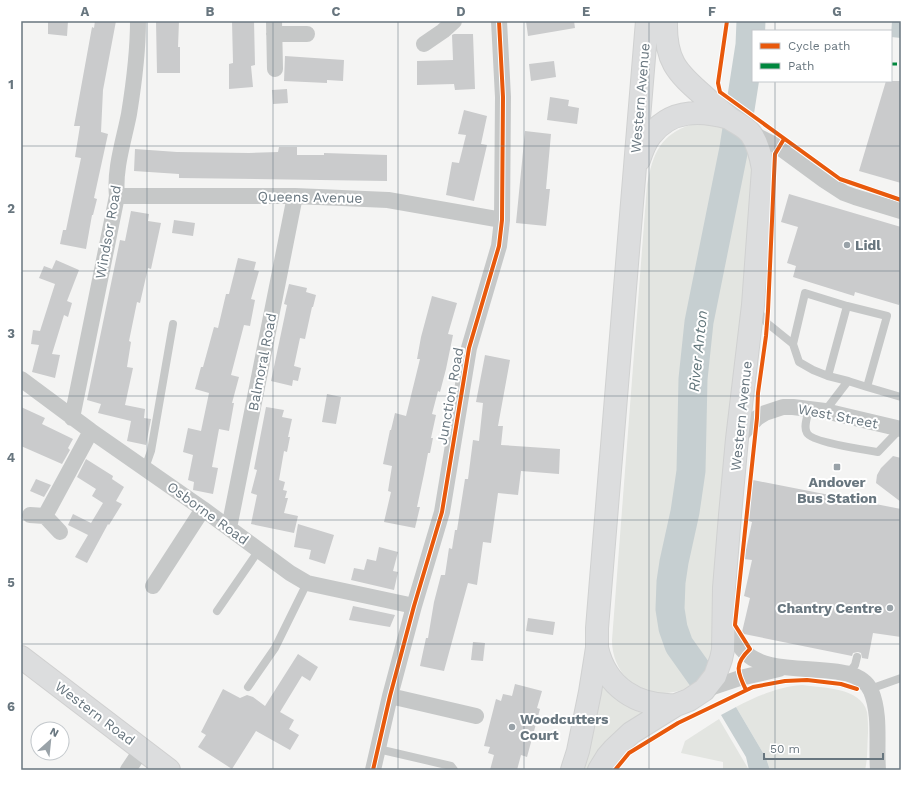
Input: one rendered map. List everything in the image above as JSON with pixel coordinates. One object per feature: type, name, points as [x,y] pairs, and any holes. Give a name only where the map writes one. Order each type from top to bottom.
[{"type":"main road","name":"Western Avenue","points":[[572,770],[584,721],[597,648],[599,605],[646,21]]},
{"type":"main road","name":"Western Avenue","points":[[599,770],[607,757],[622,740],[704,690],[715,676],[723,650],[723,617],[737,439],[753,305],[763,178],[762,160],[757,145],[742,127],[686,80],[673,64],[668,50],[666,21]]},
{"type":"main road","name":"Western Avenue","points":[[634,174],[646,142],[664,123],[673,118],[692,112],[716,114],[742,127]]},
{"type":"main road","name":"Western Avenue","points":[[597,648],[604,669],[622,690],[644,702],[676,706]]},
{"type":"main road","name":"Western Road","points":[[21,657],[169,770]]},
{"type":"street","name":"Windsor Road","points":[[72,418],[117,196],[116,189],[119,158],[135,76],[138,21]]},
{"type":"street","name":"Junction Road","points":[[373,770],[390,696],[414,606],[442,512],[469,348],[499,246],[502,220],[503,97],[499,21]]},
{"type":"street","points":[[424,44],[448,24]]},
{"type":"street","points":[[275,69],[274,28],[307,34]]},
{"type":"street","points":[[742,127],[779,147],[813,172],[855,198],[901,211]]},
{"type":"street","name":"Queens Avenue","points":[[117,196],[295,196],[388,200],[502,220]]},
{"type":"street","name":"Balmoral Road","points":[[229,528],[295,196]]},
{"type":"street","name":"Osborne Road","points":[[21,379],[72,418],[204,509],[290,573],[307,583],[414,606]]},
{"type":"street","name":"West Street","points":[[737,439],[757,418],[774,409],[783,407],[826,411],[900,429]]},
{"type":"street","points":[[60,532],[37,515],[91,431]]},
{"type":"street","points":[[153,586],[204,509]]},
{"type":"street","points":[[723,617],[745,653],[754,660],[786,668],[849,673],[863,680],[870,689],[873,697],[877,724],[878,770]]},
{"type":"street","points":[[704,690],[740,678],[786,668]]},
{"type":"street","points":[[390,696],[476,716]]},
{"type":"street","points":[[128,770],[142,749]]},
{"type":"lane","points":[[867,387],[887,316],[847,306],[805,292],[793,344],[799,362],[828,376],[901,397]]},
{"type":"lane","points":[[753,305],[767,323],[793,344]]},
{"type":"lane","points":[[828,376],[847,306]]},
{"type":"lane","points":[[144,468],[151,451],[173,324]]},
{"type":"lane","points":[[826,411],[848,382]]},
{"type":"lane","points":[[809,409],[806,433],[810,437],[821,441],[878,452],[900,429]]},
{"type":"lane","points":[[217,611],[260,550]]},
{"type":"lane","points":[[248,687],[275,648],[307,583]]},
{"type":"lane","points":[[849,673],[855,665],[857,657]]},
{"type":"lane","points":[[870,689],[901,678]]},
{"type":"lane","points":[[378,749],[451,766],[454,770]]},
{"type":"shaded area","points":[[892,21],[901,21],[901,38],[892,37]]},
{"type":"shaded area","points":[[692,124],[708,124],[730,130],[737,134],[747,146],[755,164],[714,656],[705,676],[699,681],[687,688],[673,692],[660,693],[647,691],[626,677],[619,667],[614,654],[612,640],[647,185],[655,155],[665,140],[681,128]]},
{"type":"shaded area","points":[[601,685],[623,704],[643,714],[592,770],[579,770]]},
{"type":"shaded area","points":[[802,685],[840,690],[849,693],[863,704],[867,712],[868,725],[865,770],[770,770],[766,758],[736,707],[776,690]]},
{"type":"shaded area","points":[[736,707],[766,758],[770,770],[749,770],[746,757],[721,715]]},
{"type":"shaded area","points":[[719,719],[749,770],[723,770],[723,762],[681,753],[685,741]]},
{"type":"building","points":[[48,21],[68,21],[67,36],[48,34]]},
{"type":"building","points":[[95,21],[116,21],[103,90],[101,132],[108,134],[94,198],[97,199],[92,215],[86,249],[60,244],[63,230],[66,230],[81,158],[75,157],[80,126],[74,126],[92,27],[94,28]]},
{"type":"building","points":[[156,21],[179,21],[178,47],[180,47],[180,73],[157,73]]},
{"type":"building","points":[[232,21],[254,21],[255,65],[251,66],[253,87],[229,89],[229,64],[233,63]]},
{"type":"building","points":[[526,21],[574,21],[575,28],[528,36]]},
{"type":"building","points":[[473,34],[475,89],[455,90],[454,84],[417,85],[417,61],[453,60],[452,35]]},
{"type":"building","points":[[285,56],[344,60],[343,81],[327,80],[327,83],[284,81]]},
{"type":"building","points":[[554,61],[556,77],[531,81],[529,64]]},
{"type":"building","points":[[901,81],[901,183],[859,171],[886,82]]},
{"type":"building","points":[[287,89],[288,103],[273,104],[272,90]]},
{"type":"building","points":[[550,97],[569,100],[568,106],[579,108],[577,124],[547,120]]},
{"type":"building","points":[[464,110],[487,116],[481,144],[487,145],[474,201],[446,195],[452,162],[459,163],[466,135],[458,134]]},
{"type":"building","points":[[525,131],[551,134],[546,189],[550,189],[546,226],[516,223]]},
{"type":"building","points":[[279,147],[297,147],[297,155],[324,155],[324,153],[387,155],[387,181],[179,178],[179,174],[134,171],[135,149],[177,152],[249,153],[278,152]]},
{"type":"building","name":"Lidl","points":[[789,194],[901,227],[901,299],[899,305],[855,292],[854,296],[793,277],[796,266],[787,263],[798,227],[781,222]]},
{"type":"building","points":[[131,211],[149,214],[148,221],[161,223],[151,269],[148,268],[140,303],[137,302],[129,341],[131,342],[127,367],[133,368],[125,405],[145,409],[144,418],[151,419],[146,445],[127,441],[131,421],[98,413],[101,404],[87,400],[120,240],[125,241]]},
{"type":"building","points":[[174,220],[195,223],[193,236],[172,233]]},
{"type":"building","points":[[238,258],[256,262],[254,270],[259,271],[251,299],[255,300],[250,326],[244,325],[231,375],[239,377],[232,403],[234,403],[229,431],[219,429],[212,467],[218,468],[213,494],[193,490],[194,482],[188,480],[193,455],[183,452],[188,428],[201,431],[209,393],[195,389],[201,367],[203,367],[214,327],[218,328],[226,294],[229,294]]},
{"type":"building","points":[[56,260],[79,270],[67,301],[72,303],[68,317],[64,315],[52,354],[60,355],[55,378],[32,372],[39,345],[31,344],[33,330],[40,331],[55,284],[39,278],[44,266],[52,269]]},
{"type":"building","points":[[289,284],[307,288],[306,292],[316,295],[305,339],[300,338],[294,366],[301,368],[298,381],[293,380],[292,386],[271,381],[287,305],[284,304]]},
{"type":"building","points":[[432,296],[457,303],[448,334],[453,335],[446,369],[432,414],[436,415],[431,438],[433,438],[430,453],[428,453],[417,507],[420,507],[415,528],[384,522],[391,492],[388,491],[392,466],[383,464],[395,413],[406,416],[420,359],[417,359],[421,337]]},
{"type":"building","points":[[485,355],[510,360],[498,426],[503,426],[501,445],[560,449],[559,474],[521,471],[518,495],[498,493],[491,543],[483,542],[477,585],[468,583],[444,671],[420,666],[426,638],[428,638],[434,602],[441,575],[445,575],[449,548],[452,549],[455,530],[457,530],[465,479],[468,479],[473,440],[479,441],[483,403],[476,402]]},
{"type":"building","points":[[327,394],[341,397],[336,424],[322,422]]},
{"type":"building","points":[[21,407],[45,418],[42,424],[73,439],[68,448],[70,450],[62,464],[21,446]]},
{"type":"building","points":[[266,407],[284,410],[282,417],[292,419],[288,437],[290,437],[287,452],[284,451],[279,480],[285,482],[283,490],[287,491],[285,498],[288,498],[284,513],[298,516],[294,533],[251,524],[257,495],[251,493],[257,470],[254,469]]},
{"type":"building","points":[[893,456],[901,458],[901,502],[876,483],[877,475],[881,468]]},
{"type":"building","points":[[86,459],[113,476],[112,479],[124,487],[116,501],[122,504],[109,525],[108,524],[87,563],[75,557],[88,535],[68,525],[73,514],[91,523],[103,503],[92,496],[96,489],[77,477]]},
{"type":"building","points":[[36,479],[51,485],[44,497],[30,491]]},
{"type":"building","points":[[753,480],[901,509],[901,637],[873,633],[868,659],[862,658],[861,653],[858,652],[853,653],[852,656],[744,634],[742,632],[750,598],[744,596],[752,560],[744,559],[752,522],[746,520]]},
{"type":"building","points":[[298,524],[334,535],[325,564],[309,559],[311,550],[294,547]]},
{"type":"building","points":[[379,547],[398,552],[393,571],[398,572],[394,590],[351,580],[354,568],[364,570],[367,559],[376,561]]},
{"type":"building","points":[[353,606],[395,615],[390,627],[349,620]]},
{"type":"building","points":[[528,618],[555,622],[553,635],[526,631]]},
{"type":"building","points":[[473,642],[485,643],[483,661],[471,660]]},
{"type":"building","points":[[298,654],[318,667],[310,681],[302,676],[280,712],[294,720],[289,729],[299,735],[290,750],[256,731],[232,769],[198,747],[206,735],[201,732],[223,689],[240,698],[247,695],[253,697],[265,706]]},
{"type":"building","name":"Woodcutters Court","points":[[515,684],[542,691],[537,708],[540,709],[527,757],[521,755],[517,770],[490,770],[494,755],[488,753],[490,747],[484,746],[496,699],[501,701],[503,694],[512,696]]},
{"type":"waterway","name":"River Anton","points":[[701,676],[679,645],[673,628],[670,609],[671,582],[685,512],[691,471],[693,379],[699,322],[734,148],[750,45],[751,21]]},
{"type":"marked path","points":[[892,64],[901,64]]},
{"type":"cycle path","points":[[373,770],[390,696],[414,606],[442,512],[469,348],[499,246],[502,220],[503,97],[499,21]]},
{"type":"cycle path","points":[[727,21],[718,83],[720,92],[840,179],[901,200]]},
{"type":"cycle path","points":[[746,690],[739,673],[739,664],[741,659],[750,649],[735,625],[757,418],[758,393],[766,336],[775,154],[784,139]]},
{"type":"cycle path","points":[[615,770],[629,753],[678,723],[753,687],[785,681],[807,680],[841,684],[857,689]]},
{"type":"place","name":"Lidl","points":[[847,245]]},
{"type":"place","name":"Andover Bus Station","points":[[837,467]]},
{"type":"place","name":"Chantry Centre","points":[[890,608]]},
{"type":"place","name":"Woodcutters Court","points":[[512,727]]}]
